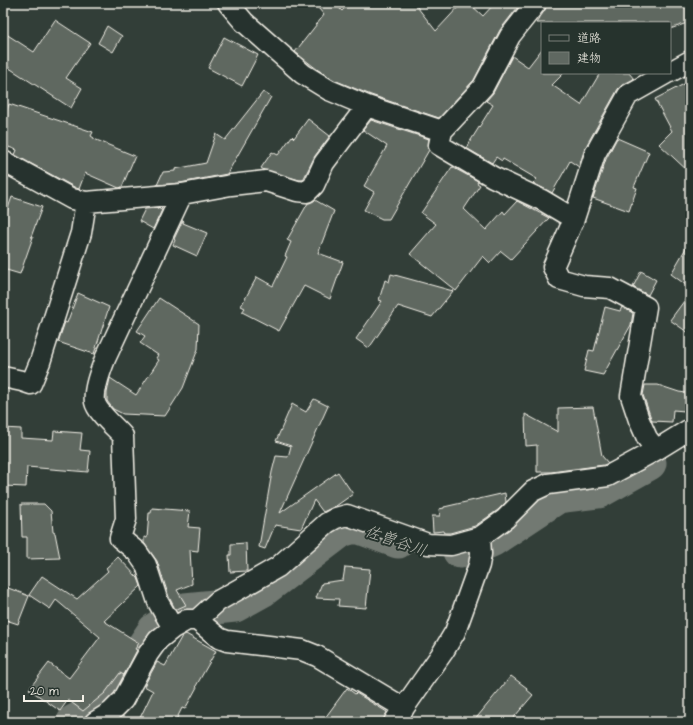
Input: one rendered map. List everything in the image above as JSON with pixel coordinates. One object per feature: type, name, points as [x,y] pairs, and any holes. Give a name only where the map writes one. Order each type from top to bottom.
[{"type":"street","points":[[228,3],[244,22],[303,74],[329,90],[367,106],[442,132]]},
{"type":"street","points":[[536,3],[510,36],[483,87],[442,132],[439,145],[493,177],[542,200],[574,219]]},
{"type":"street","points":[[671,71],[690,61]]},
{"type":"street","points":[[656,450],[647,438],[631,396],[646,307],[610,288],[584,286],[559,279],[553,267],[574,219],[595,154],[628,95],[665,74]]},
{"type":"street","points":[[3,161],[72,199],[86,202],[182,194],[231,185],[266,181],[297,192],[307,192],[314,185],[324,163],[367,106]]},
{"type":"street","points":[[170,624],[158,602],[146,565],[137,552],[120,538],[126,519],[123,436],[102,413],[95,402],[97,381],[105,359],[182,194]]},
{"type":"street","points":[[3,377],[31,384],[40,362],[81,233],[86,202]]},
{"type":"street","points":[[205,613],[219,638],[227,641],[302,650],[317,656],[399,715],[443,652],[455,632],[479,565],[480,544],[533,491],[548,484],[608,476],[656,450],[690,429]]},
{"type":"street","points":[[95,722],[112,712],[123,700],[154,645],[170,624],[187,620],[205,613],[218,601],[278,567],[327,523],[336,518],[347,515],[428,544],[480,544]]},
{"type":"building","points":[[314,3],[334,3],[342,11],[349,3],[414,3],[436,31],[462,3],[469,3],[483,16],[495,3],[521,3],[500,30],[474,80],[439,118],[371,95],[334,80],[318,70],[295,52],[324,15]]},
{"type":"building","points":[[547,3],[690,3],[690,22],[671,29],[671,22],[536,23],[545,10]]},
{"type":"building","points":[[55,20],[90,43],[66,78],[82,88],[71,108],[3,64],[3,32],[34,52]]},
{"type":"building","points":[[107,26],[122,36],[113,52],[98,43]]},
{"type":"building","points":[[224,37],[258,55],[242,86],[208,68]]},
{"type":"building","points":[[541,50],[541,74],[563,74],[552,85],[581,105],[599,74],[630,74],[634,79],[622,85],[618,89],[585,148],[579,167],[570,161],[552,193],[533,183],[537,179],[503,159],[502,161],[496,157],[492,163],[466,148],[493,105],[486,101],[493,93],[512,56],[528,67]]},
{"type":"building","points":[[690,81],[690,173],[659,144],[672,131],[655,99]]},
{"type":"building","points":[[263,92],[271,97],[227,174],[180,183],[157,185],[163,172],[175,171],[175,169],[206,163],[216,134],[225,140]]},
{"type":"building","points":[[9,104],[93,132],[91,136],[94,139],[135,156],[122,187],[119,188],[85,173],[79,189],[15,155],[17,150],[3,145],[3,122]]},
{"type":"building","points":[[308,119],[330,136],[315,156],[303,180],[261,168],[272,152],[278,155],[292,136],[294,138]]},
{"type":"building","points":[[371,120],[429,139],[429,150],[389,219],[382,219],[364,210],[374,192],[364,186],[387,146],[363,130]]},
{"type":"building","points":[[617,138],[649,152],[634,187],[637,188],[629,211],[593,198],[606,159]]},
{"type":"building","points":[[452,167],[478,181],[477,183],[480,185],[464,209],[486,230],[503,211],[505,214],[517,201],[549,218],[511,259],[501,251],[490,263],[483,256],[456,291],[410,254],[436,224],[421,213]]},
{"type":"building","points":[[12,197],[42,207],[20,274],[3,269],[3,222]]},
{"type":"building","points":[[315,200],[334,211],[318,253],[343,262],[330,299],[304,286],[279,331],[242,312],[245,308],[241,306],[257,277],[273,286],[287,257],[285,256],[291,242],[287,240],[308,203]]},
{"type":"building","points":[[157,208],[162,210],[153,229],[139,221],[145,209]]},
{"type":"building","points":[[183,220],[183,223],[207,233],[197,256],[173,245],[174,239]]},
{"type":"building","points":[[690,241],[690,288],[671,274]]},
{"type":"building","points":[[641,271],[656,280],[648,295],[633,287]]},
{"type":"building","points":[[391,274],[453,291],[432,317],[398,306],[369,348],[356,339],[382,301],[379,300],[385,280],[389,282]]},
{"type":"building","points":[[78,293],[109,307],[94,354],[58,342]]},
{"type":"building","points":[[690,293],[690,334],[670,320]]},
{"type":"building","points":[[159,298],[199,324],[198,349],[183,388],[165,416],[123,414],[113,409],[107,401],[110,378],[136,395],[159,360],[156,358],[158,355],[140,343],[145,336],[137,331]]},
{"type":"building","points":[[605,307],[620,311],[622,307],[633,313],[631,325],[603,375],[584,371],[589,350],[594,351]]},
{"type":"building","points":[[645,385],[658,385],[686,393],[685,411],[673,410],[672,422],[652,421],[643,395]]},
{"type":"building","points":[[314,399],[328,406],[280,513],[338,472],[353,494],[336,506],[323,512],[314,500],[301,529],[275,525],[265,549],[259,547],[276,456],[288,457],[291,446],[276,441],[292,404],[306,412]]},
{"type":"building","points":[[593,407],[602,456],[608,463],[604,465],[551,472],[537,472],[537,445],[526,446],[525,414],[558,432],[558,408]]},
{"type":"building","points":[[3,428],[21,429],[21,438],[53,440],[54,431],[82,433],[80,450],[90,451],[88,472],[27,467],[26,487],[3,486]]},
{"type":"building","points":[[505,493],[506,502],[498,510],[475,526],[450,533],[445,533],[444,531],[433,532],[432,516],[440,516],[439,509]]},
{"type":"building","points":[[21,504],[44,504],[51,511],[53,532],[55,533],[60,558],[27,559],[27,537],[22,537]]},
{"type":"building","points":[[152,508],[190,511],[188,527],[200,528],[198,551],[190,550],[192,584],[177,590],[186,605],[177,609],[175,609],[169,597],[157,561],[144,543],[144,537],[147,538],[149,513],[151,513]]},
{"type":"building","points":[[246,543],[247,571],[230,572],[229,555],[231,555],[231,544]]},
{"type":"building","points":[[118,557],[138,578],[141,586],[104,621],[139,643],[135,649],[137,650],[124,675],[120,673],[105,693],[83,711],[68,700],[60,711],[29,689],[49,663],[69,678],[100,637],[56,600],[50,609],[29,595],[42,576],[77,599],[108,571],[106,568]]},
{"type":"building","points":[[345,567],[370,569],[366,608],[338,606],[339,599],[316,598],[322,583],[343,580]]},
{"type":"building","points":[[3,586],[29,596],[18,624],[3,619]]},
{"type":"building","points":[[186,634],[216,651],[185,709],[182,708],[175,722],[138,722],[153,691],[144,686],[157,662],[165,666],[182,636]]},
{"type":"building","points":[[511,676],[527,688],[526,689],[533,695],[510,722],[473,722]]},
{"type":"building","points":[[347,688],[387,712],[383,722],[322,722]]},
{"type":"waterway","name":"佐曽谷川","points":[[460,551],[471,549],[493,539],[558,496],[599,491],[649,463]]},
{"type":"waterway","name":"佐曽谷川","points":[[74,722],[93,712],[103,704],[113,693],[155,630],[185,610],[235,605],[262,590],[341,530],[351,527],[360,527],[398,541]]}]
